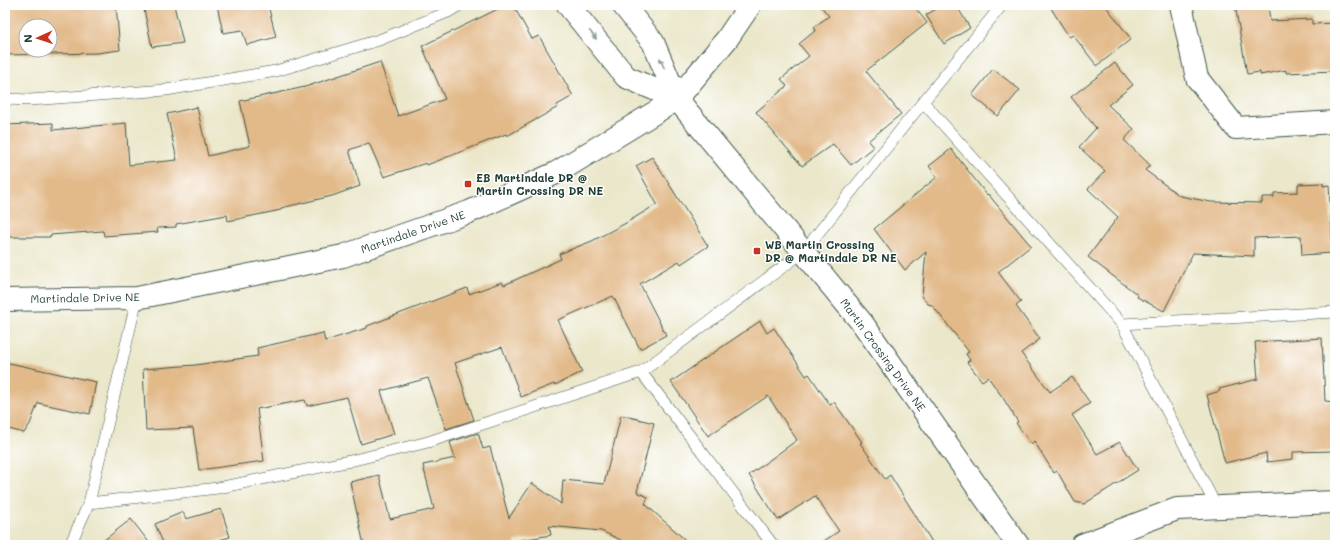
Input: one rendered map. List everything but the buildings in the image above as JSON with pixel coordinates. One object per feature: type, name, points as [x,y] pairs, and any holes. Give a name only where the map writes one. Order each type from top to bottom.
[{"type":"street","name":"Martin Crossing Drive NE","points":[[568,5],[626,77],[677,99]]},
{"type":"street","name":"Martin Crossing Drive NE","points":[[623,5],[653,42],[677,99],[863,324],[1018,545]]},
{"type":"street","name":"Martindale Drive NE","points":[[5,300],[137,298],[343,256],[469,212],[556,173],[677,99],[727,39],[750,5]]},
{"type":"street","points":[[1181,5],[1197,78],[1236,128],[1335,122]]},
{"type":"street","points":[[1082,545],[1177,509],[1335,502]]},
{"type":"lane","points":[[5,99],[30,100],[166,90],[276,71],[379,40],[460,5]]},
{"type":"lane","points":[[89,503],[218,488],[357,460],[428,442],[641,372],[804,252],[922,102],[1002,5]]},
{"type":"lane","points":[[922,102],[1122,324],[1217,508]]},
{"type":"lane","points":[[70,545],[89,503],[137,298]]},
{"type":"lane","points":[[1122,324],[1335,312]]},
{"type":"lane","points":[[641,372],[773,545]]},
{"type":"place","name":"EB Martindale DR @ Martin Crossing DR NE","points":[[468,184]]},
{"type":"place","name":"WB Martin Crossing DR @ Martindale DR NE","points":[[757,251]]}]
